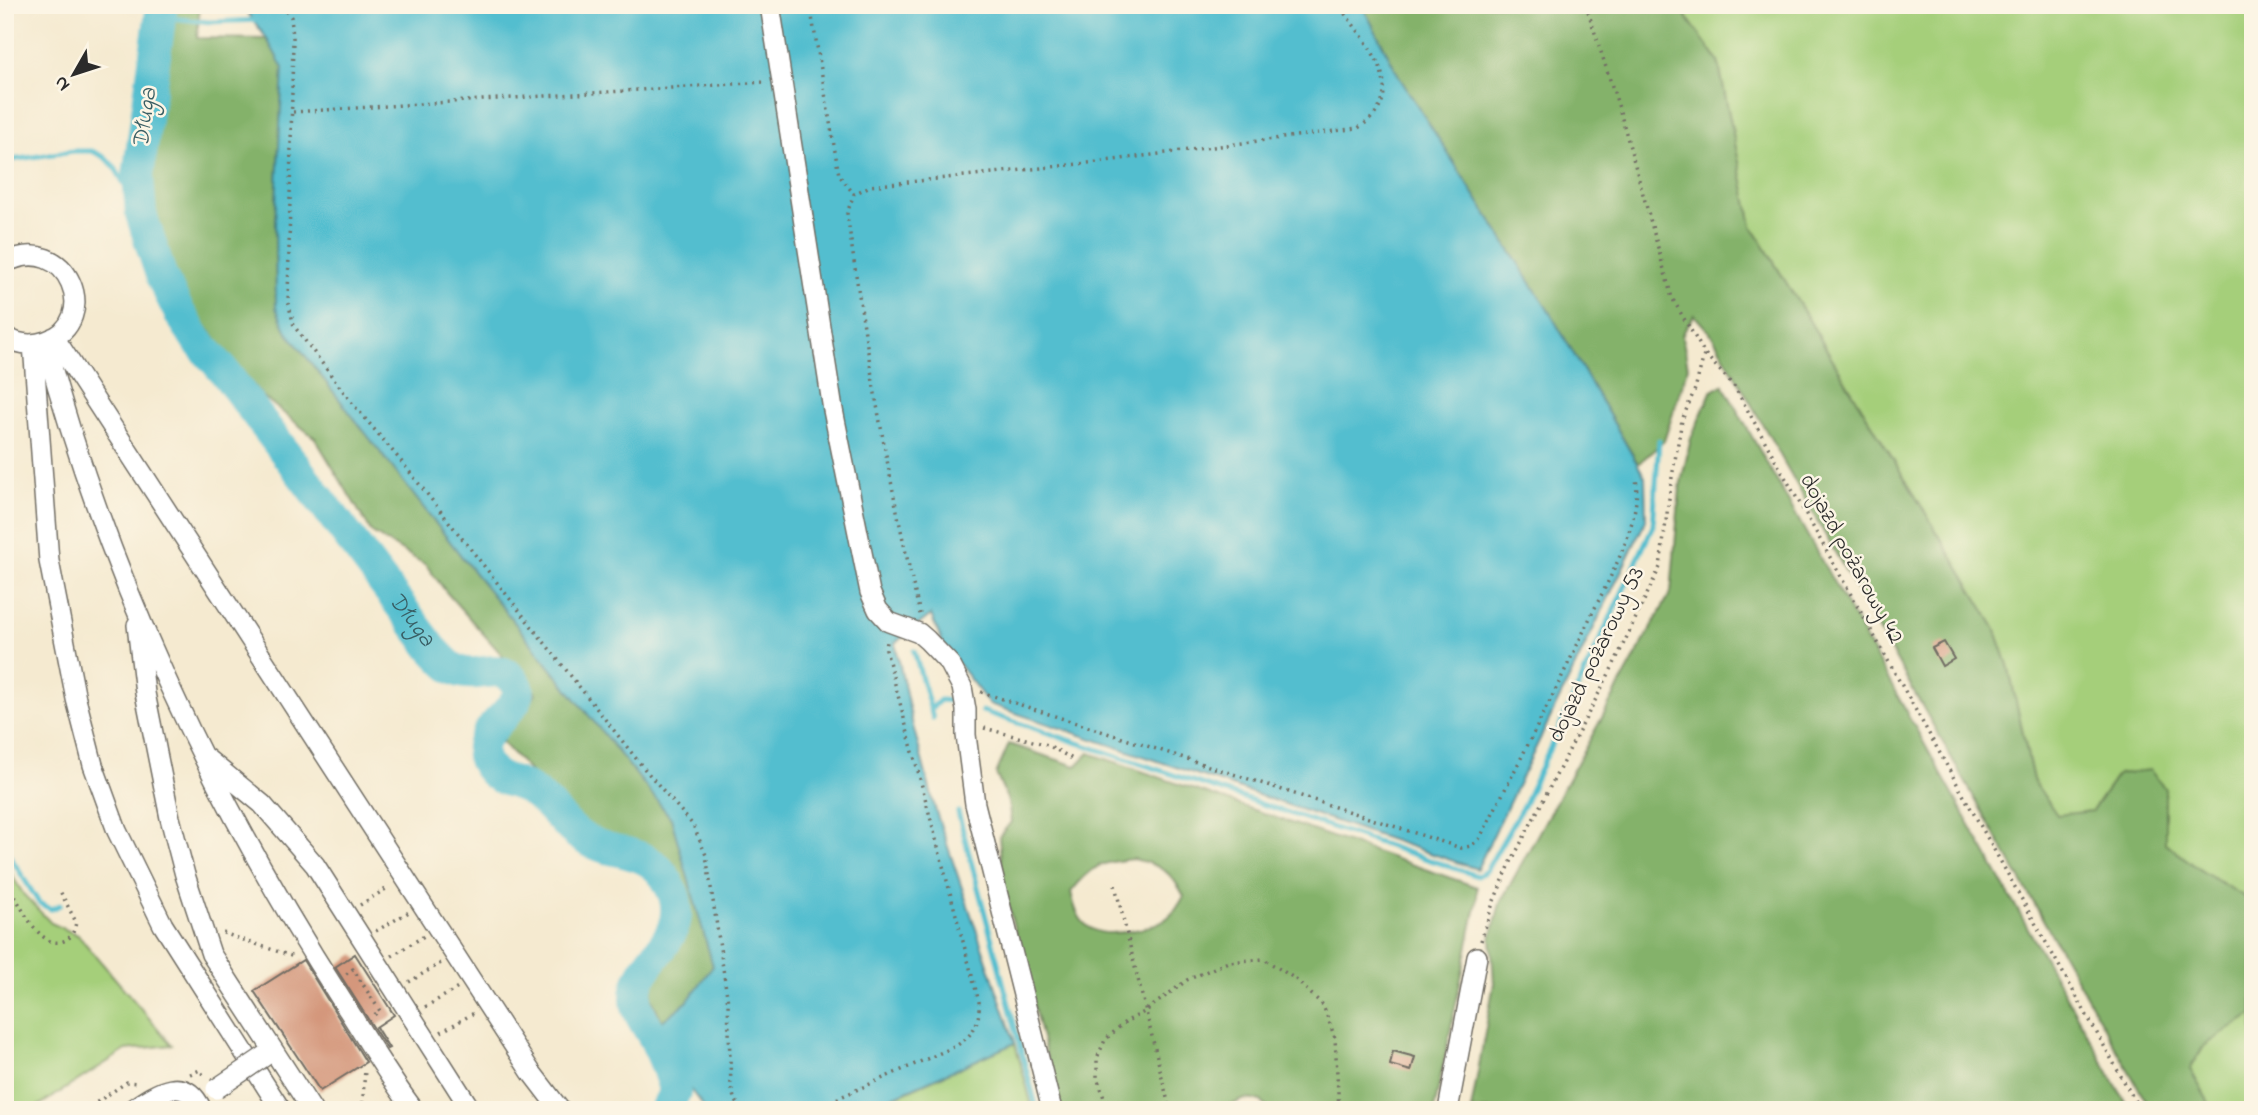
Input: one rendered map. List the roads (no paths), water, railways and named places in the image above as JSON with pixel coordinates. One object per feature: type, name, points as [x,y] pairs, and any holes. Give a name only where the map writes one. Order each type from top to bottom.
[{"type":"street","points":[[770,5],[833,410],[870,592],[878,610],[889,622],[919,633],[927,640],[950,664],[962,687],[981,835],[1052,1110]]},
{"type":"street","points":[[5,262],[31,255],[46,257],[68,276],[74,289],[75,304],[63,331],[44,341],[22,344],[5,337]]},
{"type":"street","points":[[44,341],[71,433],[103,522],[135,603],[201,753],[232,817],[309,948],[414,1110]]},
{"type":"street","points":[[44,341],[405,877],[546,1095],[560,1110]]},
{"type":"street","points":[[44,341],[49,561],[76,699],[93,765],[117,831],[163,925],[281,1110]]},
{"type":"street","points":[[135,603],[145,693],[155,751],[170,818],[211,954],[269,1053],[312,1110]]},
{"type":"street","points":[[201,753],[269,812],[315,865],[471,1110]]},
{"type":"street","points":[[1448,1110],[1477,957]]},
{"type":"street","points":[[131,1110],[157,1094],[176,1088],[193,1093],[200,1105],[216,1089],[269,1053]]},
{"type":"water","points":[[242,5],[1362,5],[1401,80],[1550,313],[1645,477],[1646,520],[1477,869],[989,704],[943,644],[931,615],[895,643],[936,812],[1015,1043],[863,1110],[706,1110],[684,1081],[662,1021],[687,1002],[713,966],[671,818],[462,557],[287,332],[276,308],[275,223],[283,68],[267,39]]},
{"type":"waterway","name":"Długa","points":[[162,5],[138,176],[141,214],[162,278],[197,340],[223,370],[433,649],[461,672],[503,672],[515,682],[519,692],[515,702],[488,733],[483,745],[483,757],[491,771],[536,794],[583,838],[652,863],[669,884],[675,899],[673,928],[643,973],[636,999],[641,1016],[662,1054],[675,1092],[665,1110]]},
{"type":"waterway","points":[[160,17],[210,22],[261,20]]},
{"type":"waterway","points":[[5,161],[73,151],[92,151],[114,166],[141,214]]},
{"type":"waterway","points":[[982,711],[1478,876],[1486,871],[1523,806],[1653,526],[1659,440]]},
{"type":"waterway","points":[[914,651],[933,718]]},
{"type":"waterway","points":[[930,710],[940,700],[953,701]]},
{"type":"waterway","points":[[958,812],[1037,1110]]},
{"type":"waterway","points":[[5,848],[39,903],[51,909],[60,905]]}]
